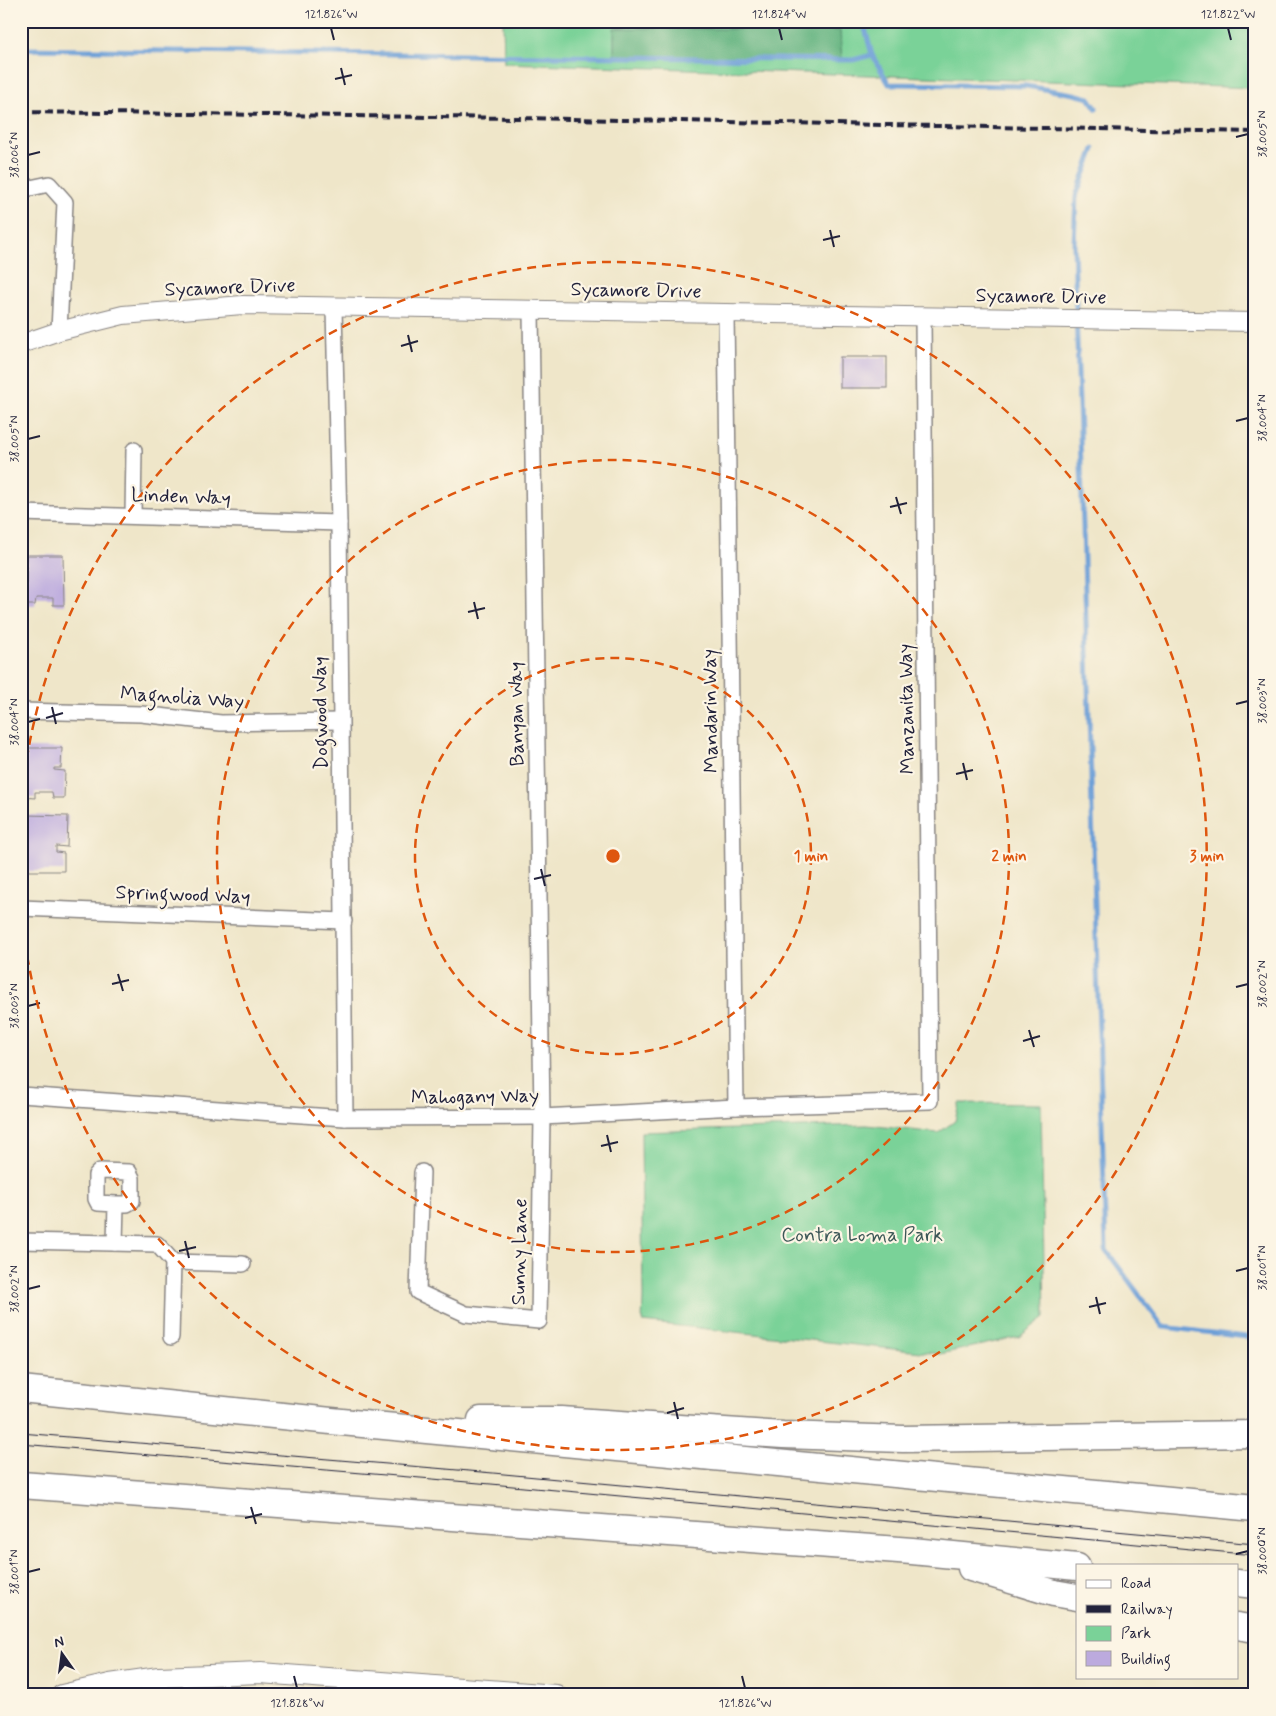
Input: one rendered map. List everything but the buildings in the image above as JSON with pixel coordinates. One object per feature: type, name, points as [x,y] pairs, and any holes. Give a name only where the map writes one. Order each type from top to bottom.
[{"type":"highway","points":[[21,1389],[331,1421],[1255,1508]]},
{"type":"highway","points":[[331,1421],[562,1420],[783,1435],[903,1439],[1255,1434]]},
{"type":"highway","points":[[21,1485],[912,1550],[1076,1567]]},
{"type":"highway","points":[[912,1550],[1054,1593],[1076,1598]]},
{"type":"highway","points":[[1238,1583],[1255,1585]]},
{"type":"highway","points":[[1238,1626],[1255,1629]]},
{"type":"main road","points":[[62,1695],[118,1682],[160,1686],[260,1673],[382,1689],[556,1695]]},
{"type":"street","points":[[21,190],[49,184],[65,202],[59,331]]},
{"type":"street","name":"Sycamore Drive","points":[[21,344],[59,331],[123,315],[242,305],[1255,322]]},
{"type":"street","name":"Dogwood Way","points":[[334,308],[339,523],[345,1118]]},
{"type":"street","name":"Banyan Way","points":[[531,311],[542,1117]]},
{"type":"street","name":"Mandarin Way","points":[[726,314],[736,1107]]},
{"type":"street","name":"Manzanita Way","points":[[923,317],[930,1101]]},
{"type":"street","points":[[133,515],[134,450]]},
{"type":"street","name":"Linden Way","points":[[21,513],[133,515],[339,523]]},
{"type":"street","name":"Magnolia Way","points":[[21,710],[141,714],[221,723],[340,721]]},
{"type":"street","name":"Springwood Way","points":[[21,908],[344,921]]},
{"type":"street","name":"Mahogany Way","points":[[21,1095],[345,1118],[542,1117],[736,1107],[930,1101]]},
{"type":"street","name":"Sunny Lane","points":[[422,1172],[418,1292],[466,1314],[539,1321],[542,1117]]},
{"type":"street","points":[[115,1243],[116,1204]]},
{"type":"street","points":[[21,1241],[157,1244],[172,1262],[171,1337]]},
{"type":"street","points":[[172,1262],[243,1264]]},
{"type":"green space","points":[[503,21],[1255,21],[1255,88],[504,63]]},
{"type":"green space","points":[[614,28],[840,30],[842,61],[614,58]]},
{"type":"green space","name":"Contra Loma Park","points":[[959,1103],[1041,1104],[1045,1317],[1019,1337],[940,1354],[642,1322],[641,1132],[867,1125],[938,1133],[955,1121]]},
{"type":"waterway","points":[[863,21],[872,55],[889,84],[1026,86],[1089,98],[1096,108]]},
{"type":"waterway","points":[[21,49],[853,60],[872,55]]},
{"type":"waterway","points":[[1094,149],[1076,196],[1074,245],[1106,1250],[1163,1327],[1255,1338]]},
{"type":"tram line","points":[[21,1433],[493,1473],[1255,1544]]},
{"type":"tram line","points":[[21,1444],[491,1484],[1255,1555]]},
{"type":"railway","points":[[21,112],[518,118],[1255,132]]}]
